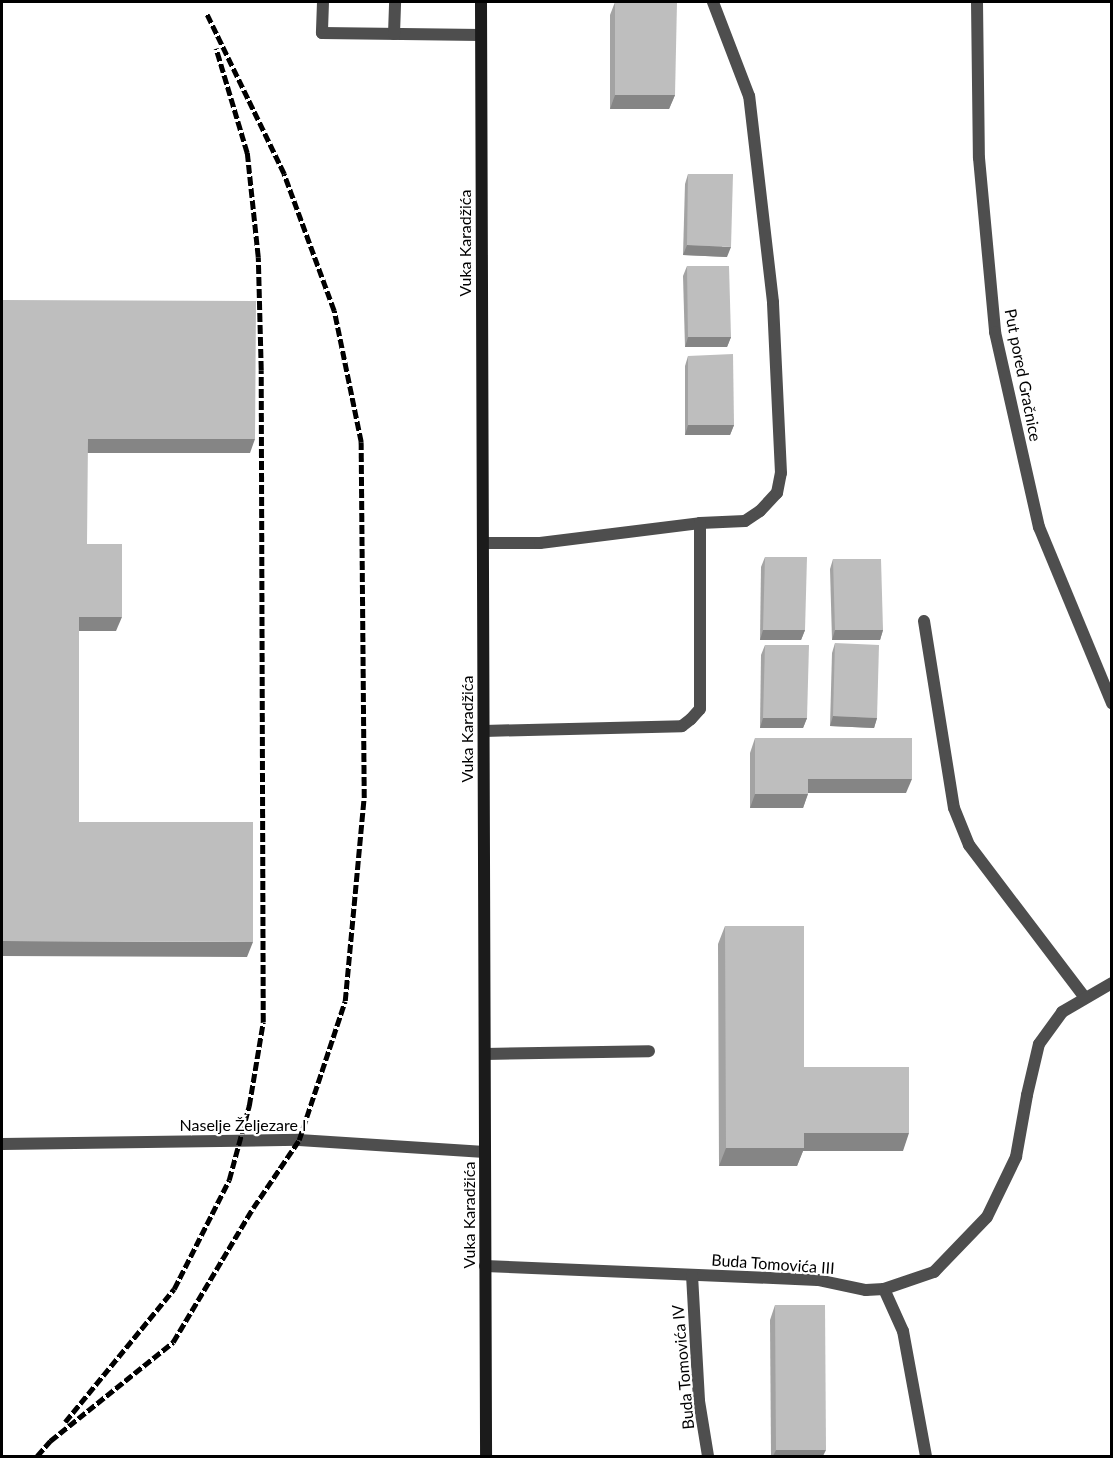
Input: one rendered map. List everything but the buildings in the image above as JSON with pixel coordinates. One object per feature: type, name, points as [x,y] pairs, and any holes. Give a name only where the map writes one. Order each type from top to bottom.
[{"type":"street","points":[[323,2],[322,33],[481,35]]},
{"type":"street","points":[[394,34],[395,2]]},
{"type":"street","name":"Vuka Karadžića","points":[[481,2],[486,1456]]},
{"type":"street","points":[[483,543],[540,543],[700,523],[745,521],[760,511],[777,493],[781,473],[773,302],[749,96],[712,2]]},
{"type":"street","name":"Put pored Gračnice","points":[[977,2],[979,158],[995,333],[1039,527],[1112,703]]},
{"type":"street","points":[[484,731],[682,726],[691,719],[700,709],[700,523]]},
{"type":"street","points":[[924,621],[954,808],[969,845],[1085,998]]},
{"type":"street","name":"Buda Tomovića III","points":[[485,1266],[818,1280],[866,1290],[884,1288],[934,1272],[987,1218],[1016,1157],[1039,1044],[1062,1011],[1112,982]]},
{"type":"street","points":[[485,1054],[649,1052]]},
{"type":"street","name":"Naselje Željezare I","points":[[2,1144],[299,1140],[485,1152]]},
{"type":"street","name":"Buda Tomovića IV","points":[[692,1275],[699,1401],[708,1456]]},
{"type":"street","points":[[884,1288],[903,1331],[926,1456]]},
{"type":"railway","points":[[37,1456],[50,1441],[173,1342],[253,1208],[299,1140],[345,1001],[364,798],[361,442],[334,311],[284,174],[206,13]]},
{"type":"railway","points":[[65,1422],[174,1289],[229,1180],[249,1106],[263,1022],[261,370],[258,257],[247,153],[216,49]]}]
